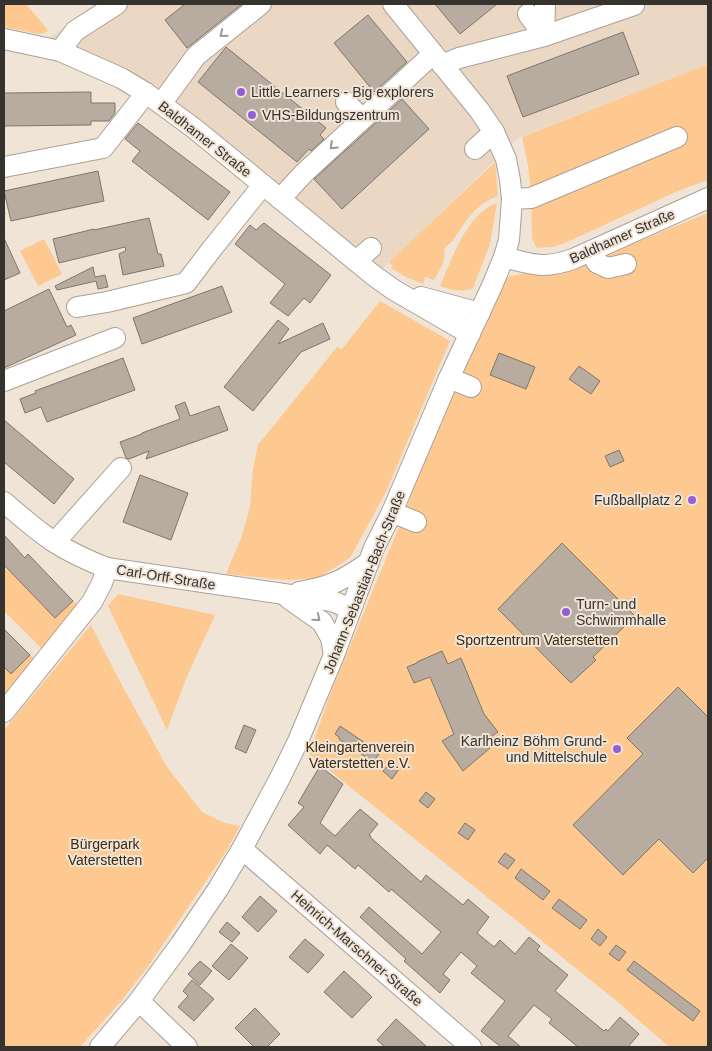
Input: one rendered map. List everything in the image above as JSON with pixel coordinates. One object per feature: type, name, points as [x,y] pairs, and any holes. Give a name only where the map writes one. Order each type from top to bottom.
[{"type":"street","points":[[60,51],[75,31],[117,4]]},
{"type":"street","points":[[153,99],[196,56],[261,4]]},
{"type":"street","name":"Johann-Sebastian-Bach-Straße","points":[[100,1047],[139,1001],[218,889],[281,776],[298,741],[334,655],[369,562],[449,378],[480,313],[504,257],[509,240],[512,199],[506,159],[494,132],[479,110],[393,4]]},
{"type":"street","points":[[280,199],[304,173],[362,119],[437,59],[459,58],[544,36],[634,5]]},
{"type":"street","points":[[537,10],[544,36]]},
{"type":"street","name":"Baldhamer Straße","points":[[4,39],[60,51],[121,78],[195,129],[280,199],[364,254],[394,290],[470,334]]},
{"type":"street","name":"Baldhamer Straße","points":[[4,168],[102,148],[153,99]]},
{"type":"street","points":[[346,102],[362,119]]},
{"type":"street","points":[[475,149],[494,132]]},
{"type":"street","points":[[512,199],[531,198],[677,137]]},
{"type":"street","name":"Baldhamer Straße","points":[[77,307],[107,302],[186,283],[263,185]]},
{"type":"street","name":"Baldhamer Straße","points":[[504,257],[535,265],[559,264],[708,198]]},
{"type":"street","points":[[591,251],[598,262],[608,268],[626,264]]},
{"type":"street","name":"Baldhamer Straße","points":[[394,290],[480,313]]},
{"type":"street","points":[[4,381],[115,338]]},
{"type":"street","points":[[449,378],[470,387]]},
{"type":"street","points":[[55,542],[121,468]]},
{"type":"street","name":"Carl-Orff-Straße","points":[[4,502],[55,542],[84,559],[107,568],[332,602],[351,609]]},
{"type":"street","points":[[392,512],[416,522]]},
{"type":"street","name":"Carl-Orff-Straße","points":[[282,594],[329,586],[349,576],[369,562]]},
{"type":"street","points":[[4,712],[92,602],[107,568]]},
{"type":"street","name":"Carl-Orff-Straße","points":[[282,594],[322,622],[331,638],[334,655]]},
{"type":"street","name":"Heinrich-Marschner-Straße","points":[[242,849],[471,1047]]},
{"type":"street","points":[[139,1001],[187,1047]]},
{"type":"shaded area","points":[[101,4],[380,4],[383,7],[386,4],[708,4],[708,64],[518,138],[382,269],[173,99],[105,59],[49,38]]},
{"type":"green space","points":[[4,4],[26,4],[48,30],[47,32],[38,34],[4,27]]},
{"type":"green space","points":[[708,64],[708,180],[678,191],[565,243],[553,247],[537,248],[532,239],[531,191],[522,137]]},
{"type":"green space","points":[[495,162],[498,196],[483,204],[467,219],[446,247],[444,259],[434,280],[425,277],[423,284],[391,268],[393,266],[389,262]]},
{"type":"green space","points":[[497,203],[490,244],[473,288],[456,290],[440,286],[455,251],[469,227],[486,208]]},
{"type":"green space","name":"Sportzentrum Vaterstetten","points":[[708,213],[708,1047],[669,1047],[619,1003],[309,754],[331,692],[399,527],[460,367],[498,286],[510,276],[527,273],[547,275],[564,273],[584,263]]},
{"type":"green space","points":[[44,239],[62,274],[38,286],[20,251]]},
{"type":"green space","points":[[380,301],[450,341],[386,492],[350,558],[318,578],[287,580],[226,574],[242,536],[250,506],[253,469],[258,445],[337,347],[342,349]]},
{"type":"green space","points":[[4,568],[10,571],[55,618],[73,601],[82,609],[46,653],[4,611]]},
{"type":"green space","points":[[118,594],[215,615],[186,679],[167,730],[108,606]]},
{"type":"green space","name":"Bürgerpark Vaterstetten","points":[[91,625],[167,767],[202,812],[225,823],[240,826],[227,850],[149,965],[122,1000],[80,1047],[4,1047],[4,730]]},
{"type":"green space","points":[[30,655],[39,662],[4,704],[4,667],[11,674]]},
{"type":"building","points":[[185,4],[242,4],[187,48],[165,20]]},
{"type":"building","points":[[435,4],[497,4],[460,34]]},
{"type":"building","points":[[368,15],[407,62],[374,92],[334,43]]},
{"type":"building","points":[[623,32],[639,74],[523,117],[507,76]]},
{"type":"building","points":[[226,47],[326,128],[320,135],[324,139],[311,151],[309,149],[297,162],[198,82]]},
{"type":"building","points":[[91,92],[91,103],[115,103],[115,113],[109,121],[91,121],[91,125],[4,126],[4,93]]},
{"type":"building","points":[[402,99],[429,129],[342,209],[314,179]]},
{"type":"building","points":[[138,123],[230,192],[208,220],[132,161],[140,151],[125,139]]},
{"type":"building","points":[[98,171],[104,201],[11,221],[4,191]]},
{"type":"building","points":[[149,218],[158,254],[161,254],[164,266],[123,275],[119,254],[126,250],[125,247],[59,263],[53,239]]},
{"type":"building","points":[[264,223],[331,275],[310,303],[304,298],[288,316],[270,303],[285,284],[235,244],[250,225],[256,230]]},
{"type":"building","points":[[4,238],[20,273],[4,280]]},
{"type":"building","points":[[93,267],[95,277],[105,275],[108,287],[98,289],[96,281],[57,290],[55,286]]},
{"type":"building","points":[[222,286],[232,312],[142,344],[133,318]]},
{"type":"building","points":[[49,289],[67,327],[71,325],[76,335],[4,368],[4,311]]},
{"type":"building","points":[[278,320],[289,329],[278,344],[323,323],[330,339],[301,352],[253,411],[224,387]]},
{"type":"building","points":[[499,353],[535,367],[526,389],[490,375]]},
{"type":"building","points":[[123,358],[135,390],[47,422],[41,407],[25,413],[20,399],[36,393],[35,391]]},
{"type":"building","points":[[579,366],[600,381],[591,394],[569,379]]},
{"type":"building","points":[[185,402],[190,416],[219,406],[228,430],[146,459],[149,451],[129,459],[126,458],[120,442],[180,419],[175,406]]},
{"type":"building","points":[[4,420],[74,479],[54,504],[4,462]]},
{"type":"building","points":[[619,450],[624,461],[610,467],[605,456]]},
{"type":"building","points":[[140,475],[188,493],[171,540],[123,522]]},
{"type":"building","points":[[4,535],[25,558],[28,554],[73,601],[55,618],[4,565]]},
{"type":"building","name":"Turn- und Schwimmhalle","points":[[562,543],[635,616],[593,657],[596,660],[571,683],[498,609]]},
{"type":"building","points":[[4,629],[30,655],[11,674],[4,667]]},
{"type":"building","points":[[442,651],[448,664],[461,658],[484,714],[498,732],[485,741],[490,748],[463,771],[442,741],[454,734],[430,677],[414,683],[407,667]]},
{"type":"building","name":"Karlheinz Böhm Grund- und Mittelschule","points":[[678,687],[708,717],[708,858],[693,873],[659,839],[623,875],[573,825],[643,754],[627,738]]},
{"type":"building","points":[[244,725],[256,730],[246,753],[235,748]]},
{"type":"building","points":[[340,726],[380,753],[373,762],[339,739],[335,734]]},
{"type":"building","points":[[390,762],[399,769],[392,779],[383,771]]},
{"type":"building","points":[[320,766],[343,784],[320,823],[335,836],[360,809],[378,824],[369,835],[370,837],[421,882],[426,875],[463,905],[468,899],[489,917],[477,933],[494,947],[500,940],[515,954],[529,937],[540,946],[537,950],[568,975],[555,991],[604,1031],[606,1029],[608,1031],[620,1017],[639,1034],[628,1047],[578,1047],[549,1023],[552,1019],[534,1005],[508,1036],[521,1047],[501,1047],[481,1031],[505,1001],[471,973],[477,966],[461,952],[443,974],[450,980],[440,993],[404,961],[406,959],[360,917],[369,907],[422,954],[441,932],[391,889],[389,892],[358,865],[355,869],[327,845],[320,854],[288,825],[304,807],[298,803]]},
{"type":"building","points":[[426,792],[435,799],[428,808],[419,801]]},
{"type":"building","points":[[465,823],[475,830],[468,840],[458,833]]},
{"type":"building","points":[[505,853],[515,860],[508,869],[498,862]]},
{"type":"building","points":[[521,869],[550,891],[543,900],[515,878]]},
{"type":"building","points":[[260,896],[277,911],[258,932],[242,917]]},
{"type":"building","points":[[559,899],[587,920],[580,929],[552,908]]},
{"type":"building","points":[[227,922],[240,933],[232,942],[219,932]]},
{"type":"building","points":[[598,929],[607,937],[600,946],[591,939]]},
{"type":"building","points":[[305,939],[324,955],[308,973],[289,957]]},
{"type":"building","points":[[231,944],[248,958],[229,980],[212,966]]},
{"type":"building","points":[[616,945],[626,952],[619,961],[609,954]]},
{"type":"building","points":[[200,961],[212,971],[200,985],[188,974]]},
{"type":"building","points":[[634,961],[700,1011],[693,1021],[627,970]]},
{"type":"building","points":[[344,971],[372,997],[352,1018],[324,992]]},
{"type":"building","points":[[192,980],[214,999],[194,1021],[178,1007],[188,996],[183,991]]},
{"type":"building","points":[[255,1008],[280,1034],[267,1047],[254,1047],[235,1028]]},
{"type":"building","points":[[396,1019],[427,1047],[385,1047],[377,1040]]},
{"type":"place","name":"Little Learners - Big explorers","points":[[241,92]]},
{"type":"place","name":"VHS-Bildungszentrum","points":[[252,115]]},
{"type":"place","name":"Fußballplatz 2","points":[[692,500]]},
{"type":"place","name":"Turn- und Schwimmhalle","points":[[566,612]]},
{"type":"place","name":"Karlheinz Böhm Grund- und Mittelschule","points":[[617,749]]},
{"type":"park label","name":"Kleingartenverein Vaterstetten e.V.","points":[[360,756]]}]
